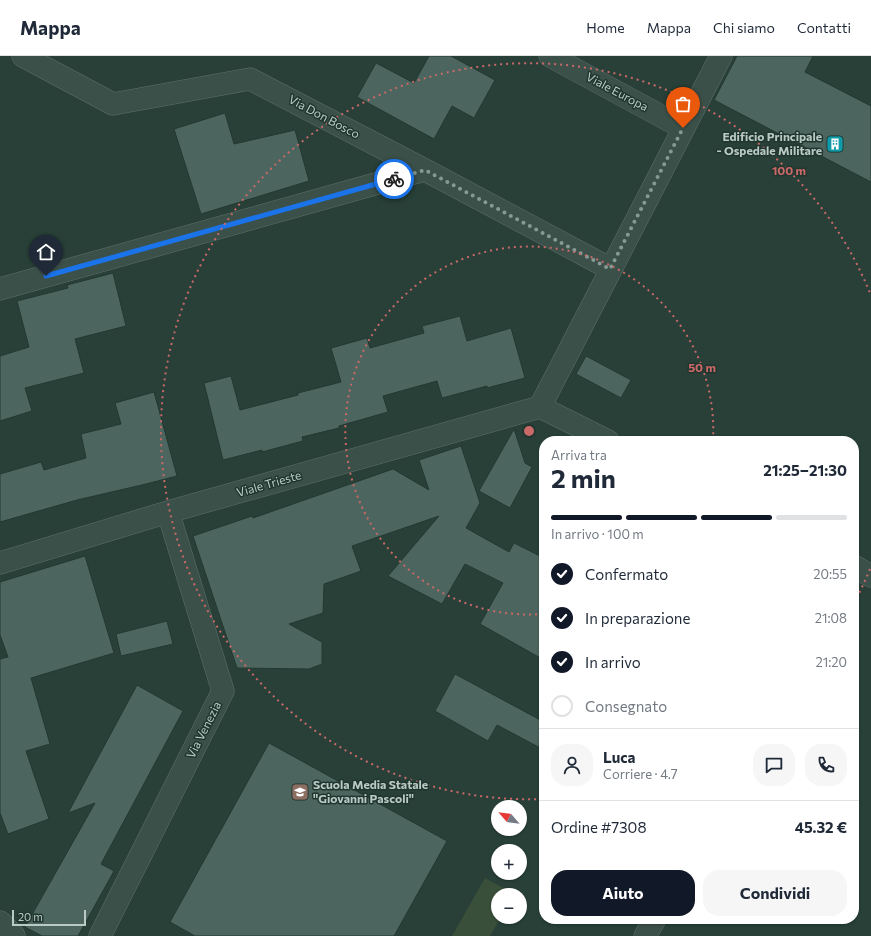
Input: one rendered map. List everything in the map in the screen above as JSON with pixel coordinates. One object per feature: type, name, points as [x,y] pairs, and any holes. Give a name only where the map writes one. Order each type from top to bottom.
[{"type":"street","name":"Via Don Bosco","points":[[22,56],[113,104],[250,79],[425,170],[610,269]]},
{"type":"street","name":"Viale Europa","points":[[550,56],[683,128]]},
{"type":"street","points":[[598,436],[540,407],[721,56]]},
{"type":"street","points":[[0,289],[425,170]]},
{"type":"street","name":"Viale Trieste","points":[[0,563],[168,512],[540,407]]},
{"type":"street","name":"Via Venezia","points":[[100,936],[223,691],[168,512]]},
{"type":"street","points":[[859,569],[871,576]]},
{"type":"street","points":[[0,922],[14,936]]},
{"type":"street","points":[[646,936],[652,924]]},
{"type":"green space","points":[[485,878],[503,888],[491,888],[491,924],[497,924],[490,936],[452,936]]},
{"type":"building","points":[[429,56],[451,56],[495,80],[474,118],[452,106],[434,139],[357,97],[376,63],[414,83]]},
{"type":"building","name":"Edificio Principale - Ospedale Militare","points":[[737,56],[813,56],[805,72],[871,106],[871,182],[714,100]]},
{"type":"building","points":[[225,113],[234,144],[295,130],[309,181],[201,214],[174,129]]},
{"type":"building","points":[[113,273],[126,326],[75,339],[84,373],[25,388],[32,411],[0,421],[0,356],[29,347],[17,301],[68,288],[67,285]]},
{"type":"building","points":[[460,316],[467,341],[511,328],[525,378],[442,398],[437,381],[383,396],[388,412],[339,426],[339,428],[302,437],[303,441],[262,452],[262,450],[223,460],[204,383],[231,376],[240,410],[298,395],[298,393],[341,382],[331,348],[367,338],[370,348],[424,333],[422,326]]},
{"type":"building","points":[[586,356],[631,380],[621,398],[576,374]]},
{"type":"building","points":[[154,392],[177,476],[77,500],[0,522],[0,474],[41,462],[44,470],[86,458],[81,434],[121,424],[115,403]]},
{"type":"building","points":[[514,429],[525,463],[532,467],[510,508],[479,491]]},
{"type":"building","points":[[461,446],[480,503],[466,528],[509,552],[514,543],[539,556],[539,657],[480,624],[503,583],[465,564],[442,604],[388,576],[439,516],[352,546],[361,571],[324,584],[323,613],[289,624],[322,642],[322,664],[309,669],[237,668],[193,536],[252,516],[253,518],[393,469],[429,490],[419,460]]},
{"type":"building","points":[[85,556],[114,653],[31,678],[50,744],[26,751],[49,819],[8,834],[0,813],[0,659],[8,657],[0,635],[0,582]]},
{"type":"building","points":[[167,621],[173,644],[121,656],[116,634]]},
{"type":"building","points":[[455,674],[539,719],[539,747],[497,725],[488,741],[435,711]]},
{"type":"building","points":[[137,685],[183,711],[101,864],[114,871],[78,936],[42,936],[25,927],[95,803],[68,813]]},
{"type":"building","name":"Scuola Media Statale \"Giovanni Pascoli\"","points":[[269,743],[447,841],[394,936],[195,936],[170,922]]},
{"type":"way so far","points":[[394,179],[425,170],[610,269],[683,128]]},
{"type":"place","name":"Edificio Principale - Ospedale Militare","points":[[835,144]]},
{"type":"place","name":"Scuola Media Statale \"Giovanni Pascoli\"","points":[[300,792]]},
{"type":"route","points":[[46,276],[394,179]]}]
